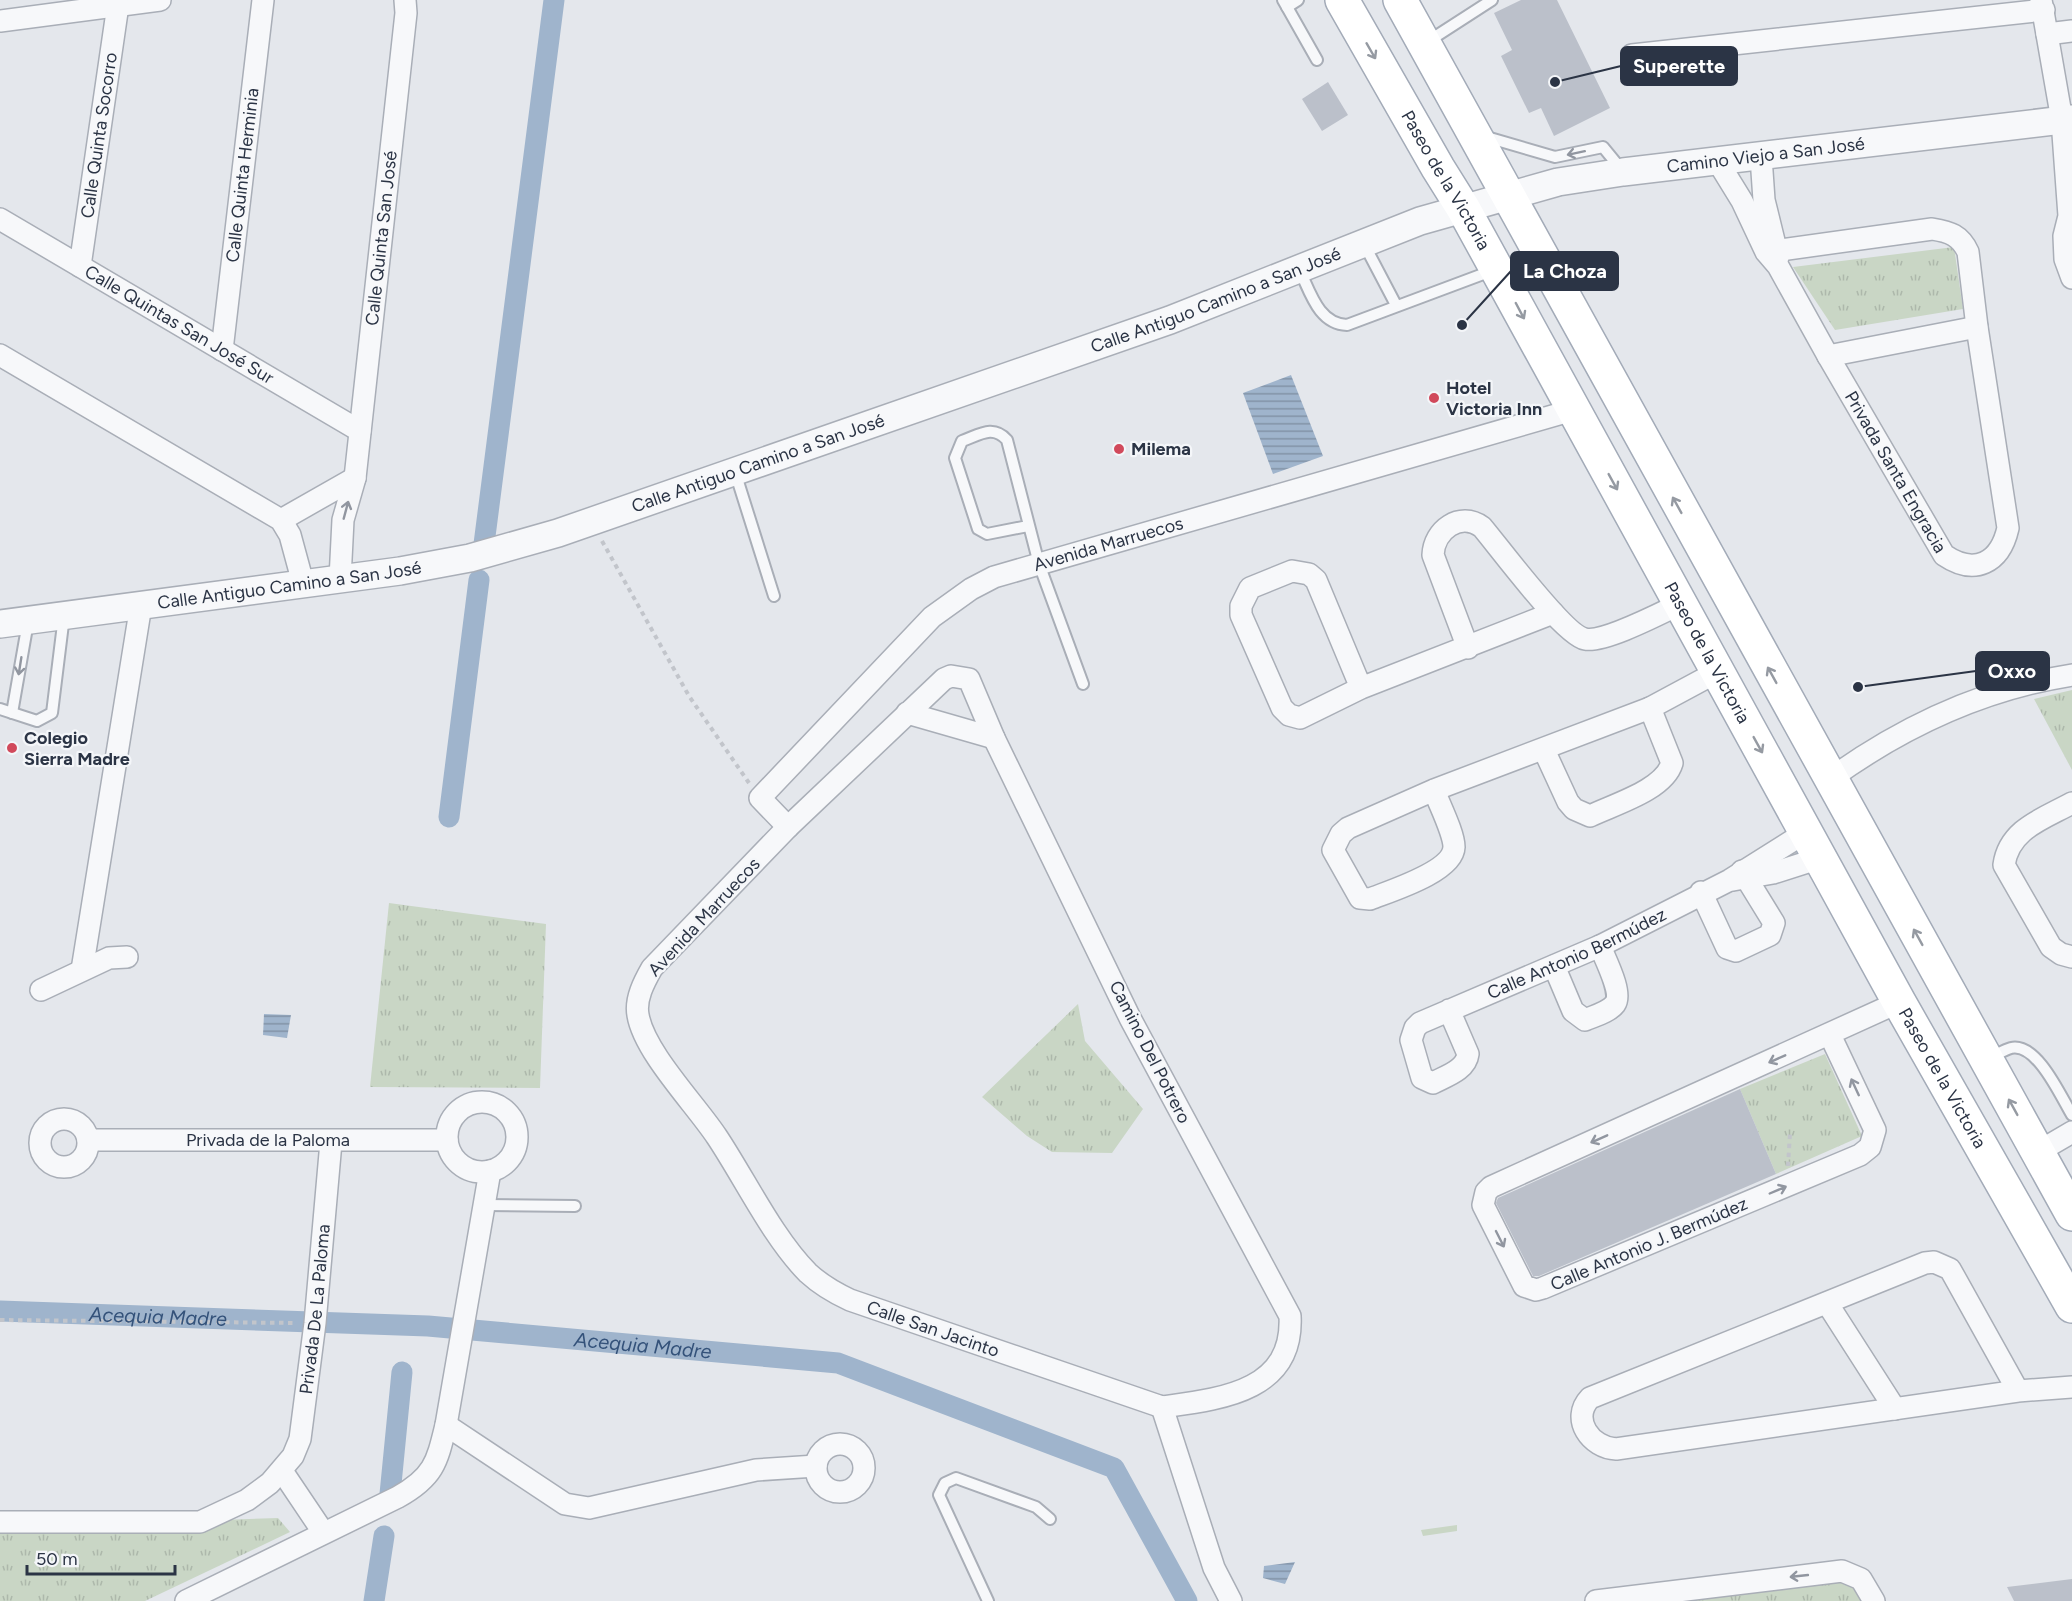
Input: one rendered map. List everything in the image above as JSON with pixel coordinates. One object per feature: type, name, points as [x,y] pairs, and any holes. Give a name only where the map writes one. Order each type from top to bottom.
[{"type":"main road","name":"Paseo de la Victoria","points":[[1342,0],[1497,269],[1899,1002],[2069,1294]]},
{"type":"main road","points":[[1400,0],[1506,196],[2072,1214]]},
{"type":"street","points":[[0,21],[160,0]]},
{"type":"street","name":"Calle Quinta Herminia","points":[[222,350],[263,0]]},
{"type":"street","name":"Calle Quinta San José","points":[[340,579],[343,520],[355,478],[405,25],[405,0]]},
{"type":"street","name":"Calle Quinta Socorro","points":[[80,267],[118,5]]},
{"type":"street","points":[[1632,55],[2042,5],[2067,120],[2070,217],[2064,236],[2065,259],[2072,278]]},
{"type":"street","points":[[2047,34],[2072,31]]},
{"type":"street","name":"Camino Viejo a San José","points":[[1463,208],[1558,182],[1623,172],[2067,120]]},
{"type":"street","name":"Privada Santa Engracia","points":[[1761,157],[1764,200],[1774,256]]},
{"type":"street","name":"Privada Santa Engracia","points":[[1718,162],[1774,256],[1827,356],[1944,555],[1955,562],[1978,565],[1999,552],[2008,528],[1977,327],[1968,252],[1964,243],[1952,234],[1932,229],[1774,256]]},
{"type":"street","name":"Calle Antiguo Camino a San José","points":[[0,624],[340,579],[470,558],[591,521],[1170,320],[1364,243],[1463,208]]},
{"type":"street","name":"Calle Quintas San José Sur","points":[[0,219],[360,431]]},
{"type":"street","points":[[1827,356],[1977,327]]},
{"type":"street","points":[[0,355],[280,520],[290,535],[303,583]]},
{"type":"street","name":"Avenida Marruecos","points":[[760,798],[932,617],[994,577],[1573,410]]},
{"type":"street","points":[[280,520],[355,478]]},
{"type":"street","points":[[1468,648],[1433,555],[1435,539],[1440,532],[1458,522],[1475,522],[1482,527],[1553,613],[1574,633],[1585,639],[1601,638],[1680,604]]},
{"type":"street","points":[[1360,688],[1316,580],[1309,574],[1292,571],[1250,588],[1244,598],[1241,615],[1285,712],[1300,718],[1360,688],[1468,648],[1553,613]]},
{"type":"street","points":[[82,970],[141,605]]},
{"type":"street","points":[[0,608],[29,620]]},
{"type":"street","points":[[1434,790],[1454,845],[1452,855],[1440,869],[1370,899],[1360,898],[1333,850],[1341,834],[1348,828],[1434,790],[1650,708],[1717,672]]},
{"type":"street","points":[[1830,779],[1899,734],[1959,706],[2030,683],[2072,675]]},
{"type":"street","name":"Avenida Marruecos","points":[[638,1015],[639,998],[652,968],[788,827],[944,679],[959,676],[969,679]]},
{"type":"street","name":"Camino Del Potrero","points":[[969,679],[994,738],[1088,927],[1130,1018],[1290,1316],[1291,1334],[1287,1350],[1278,1366],[1253,1386],[1209,1401],[1162,1407]]},
{"type":"street","points":[[1544,750],[1568,802],[1574,809],[1590,816],[1661,782],[1670,770],[1672,763],[1650,708]]},
{"type":"street","points":[[907,713],[994,738]]},
{"type":"street","points":[[760,798],[788,827]]},
{"type":"street","points":[[2072,803],[2020,832],[2010,842],[2004,865],[2051,947],[2061,954],[2072,957]]},
{"type":"street","name":"Calle Antonio Bermúdez","points":[[1449,1010],[1468,1054],[1467,1059],[1463,1066],[1433,1083],[1422,1078],[1411,1040],[1415,1028],[1420,1023],[1449,1010],[1600,946],[1701,892],[1813,845]]},
{"type":"street","name":"Calle Antonio Bermúdez","points":[[1739,876],[1813,845]]},
{"type":"street","points":[[1701,892],[1724,944],[1736,951],[1770,936],[1774,927],[1739,876]]},
{"type":"street","points":[[1554,966],[1575,1015],[1585,1020],[1602,1013],[1614,1005],[1618,993],[1600,946]]},
{"type":"street","points":[[41,990],[109,958],[127,957]]},
{"type":"street","name":"Calle Antonio J. Bermúdez","points":[[1830,1035],[1875,1130],[1874,1139],[1860,1155],[1536,1290],[1524,1286],[1483,1205],[1486,1192],[1491,1187],[1899,1002]]},
{"type":"street","name":"Calle San Jacinto","points":[[638,1015],[658,1056],[716,1135],[787,1248],[808,1273],[827,1288],[850,1300],[1162,1407]]},
{"type":"street","points":[[480,1102],[492,1103],[502,1108],[515,1126],[517,1137],[509,1158],[490,1171],[472,1170],[457,1161],[450,1152],[447,1140],[452,1118],[459,1110],[480,1102]]},
{"type":"street","points":[[2038,1152],[2072,1132]]},
{"type":"street","name":"Privada de la Paloma","points":[[88,1140],[331,1142],[447,1140]]},
{"type":"street","name":"Privada De La Paloma","points":[[276,1477],[293,1456],[300,1439],[311,1364],[331,1142]]},
{"type":"street","points":[[186,1601],[412,1489],[427,1477],[436,1464],[446,1425],[490,1171]]},
{"type":"street","points":[[2018,1391],[1950,1269],[1942,1264],[1925,1263],[1590,1398],[1581,1410],[1580,1417],[1593,1442],[1606,1448],[1616,1449],[2018,1391],[2072,1387]]},
{"type":"street","points":[[1827,1303],[1895,1409]]},
{"type":"street","points":[[1162,1407],[1214,1568],[1231,1601]]},
{"type":"street","points":[[446,1425],[565,1504],[578,1507],[589,1508],[756,1470],[816,1466]]},
{"type":"street","points":[[0,1522],[200,1522],[247,1500],[276,1477],[323,1532]]},
{"type":"street","points":[[1596,1601],[1842,1571],[1861,1579],[1874,1601]]},
{"type":"lane","points":[[1298,0],[1285,3],[1317,60]]},
{"type":"lane","points":[[1425,44],[1492,0]]},
{"type":"lane","points":[[1473,134],[1555,158],[1603,147],[1623,172]]},
{"type":"lane","points":[[1364,243],[1396,305]]},
{"type":"lane","points":[[1299,269],[1321,313],[1335,325],[1347,325],[1497,269]]},
{"type":"lane","points":[[1028,526],[987,534],[978,529],[955,458],[962,441],[993,430],[1000,432],[1007,440],[1039,564],[1083,684]]},
{"type":"lane","points":[[735,472],[774,597]]},
{"type":"lane","points":[[0,709],[37,721],[52,713],[64,615]]},
{"type":"lane","points":[[12,713],[25,629],[29,620]]},
{"type":"lane","points":[[1986,1059],[2013,1047],[2028,1051],[2042,1065],[2072,1115]]},
{"type":"lane","points":[[484,1205],[575,1206]]},
{"type":"lane","points":[[988,1601],[939,1495],[941,1488],[956,1478],[1036,1507],[1050,1519]]},
{"type":"path","points":[[591,521],[689,696],[737,769],[760,798]]},
{"type":"path","points":[[1787,1186],[1790,1133]]},
{"type":"path","points":[[0,1320],[315,1323]]},
{"type":"green space","points":[[1954,247],[1963,309],[1835,330],[1793,267]]},
{"type":"green space","points":[[2072,690],[2072,770],[2034,699]]},
{"type":"green space","points":[[389,903],[546,924],[540,1088],[370,1087]]},
{"type":"green space","points":[[1078,1004],[1085,1041],[1143,1109],[1112,1153],[1052,1152],[1027,1136],[982,1097]]},
{"type":"green space","points":[[1825,1054],[1862,1136],[1776,1174],[1740,1089]]},
{"type":"green space","points":[[278,1518],[290,1532],[145,1601],[0,1601],[0,1528]]},
{"type":"green space","points":[[1457,1525],[1457,1531],[1423,1536],[1421,1530]]},
{"type":"green space","points":[[1846,1577],[1854,1584],[1864,1601],[1690,1601]]},
{"type":"water","points":[[1291,375],[1323,456],[1273,474],[1243,393]]},
{"type":"water","points":[[264,1014],[291,1015],[287,1038],[263,1035]]},
{"type":"water","points":[[1295,1562],[1285,1584],[1263,1578],[1264,1566]]},
{"type":"building","points":[[1521,0],[1557,0],[1610,108],[1554,136],[1541,108],[1529,113],[1501,56],[1512,50],[1494,13]]},
{"type":"building","points":[[1328,82],[1348,115],[1322,131],[1302,99]]},
{"type":"building","points":[[1740,1089],[1776,1174],[1539,1276],[1533,1276],[1496,1203],[1498,1198]]},
{"type":"building","points":[[2072,1579],[2072,1601],[2014,1601],[2007,1587]]},
{"type":"waterway","points":[[484,544],[554,0]]},
{"type":"waterway","points":[[449,817],[479,580]]},
{"type":"waterway","name":"Acequia Madre","points":[[0,1311],[428,1326],[838,1363],[1114,1468],[1187,1601]]},
{"type":"waterway","points":[[390,1494],[402,1372]]},
{"type":"waterway","points":[[374,1601],[384,1536]]},
{"type":"place","name":"Superette","points":[[1555,82]]},
{"type":"place","name":"La Choza","points":[[1462,325]]},
{"type":"place","name":"Hotel Victoria Inn","points":[[1434,398]]},
{"type":"place","name":"Milema","points":[[1119,449]]},
{"type":"place","name":"Oxxo","points":[[1858,687]]},
{"type":"place","name":"Colegio Sierra Madre","points":[[12,748]]}]
